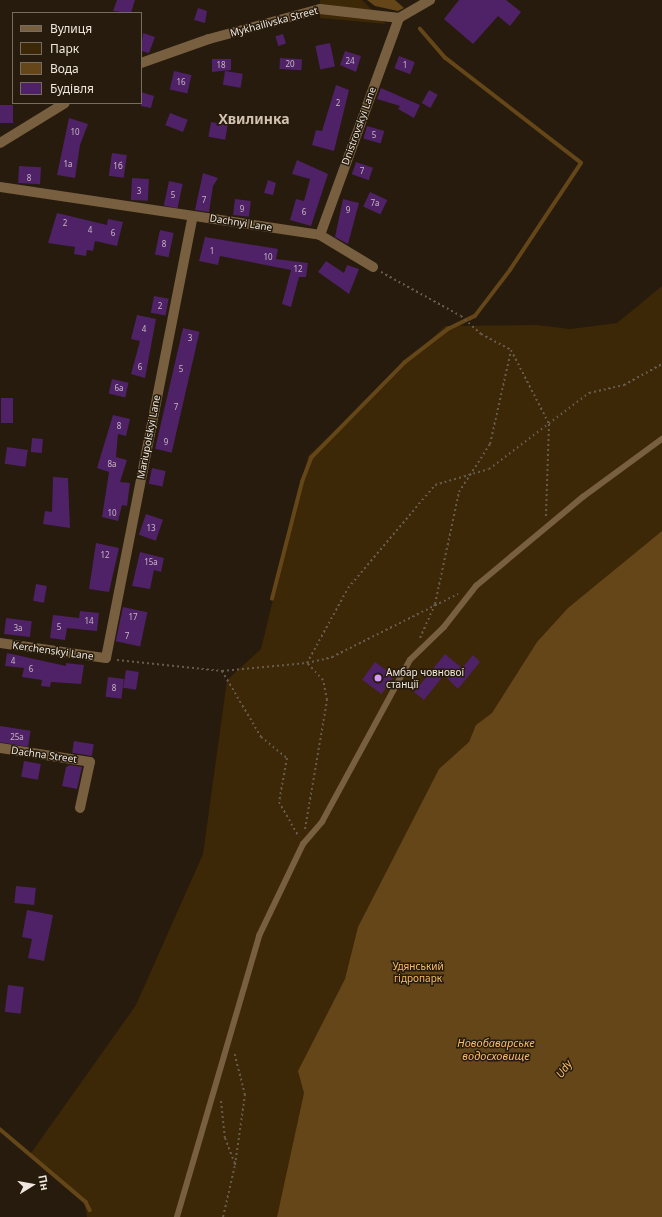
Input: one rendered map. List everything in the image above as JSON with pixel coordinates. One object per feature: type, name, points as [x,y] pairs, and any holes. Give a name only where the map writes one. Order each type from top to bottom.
[{"type":"street","points":[[399,18],[430,0]]},
{"type":"street","name":"Mykhailivska Street","points":[[142,63],[209,39],[320,5],[399,18]]},
{"type":"street","name":"Dnistrovskyi Lane","points":[[320,235],[399,18]]},
{"type":"street","points":[[0,143],[63,104]]},
{"type":"street","name":"Dachnyi Lane","points":[[0,188],[320,235],[373,267]]},
{"type":"street","name":"Mariupolskyi Lane","points":[[106,658],[193,216]]},
{"type":"street","name":"Kerchenskyi Lane","points":[[0,644],[106,658]]},
{"type":"street","name":"Dachna Street","points":[[0,748],[90,762],[80,808]]},
{"type":"lane","points":[[177,1217],[231,1039],[259,936],[303,844],[322,822],[410,660],[444,627],[476,586],[543,532],[583,496],[662,439]]},
{"type":"path","points":[[373,267],[461,316],[470,324],[511,350],[549,424],[549,505],[543,532]]},
{"type":"path","points":[[410,660],[435,604],[459,492],[490,444],[511,350]]},
{"type":"path","points":[[307,663],[348,588],[403,520],[435,485],[489,469],[588,393],[624,385],[662,364]]},
{"type":"path","points":[[106,658],[222,671],[307,663],[332,657],[435,604],[476,586]]},
{"type":"path","points":[[303,844],[312,769],[327,700],[323,680],[307,663]]},
{"type":"path","points":[[222,671],[261,736],[287,758],[279,802],[303,844]]},
{"type":"path","points":[[223,1217],[235,1166],[245,1095],[231,1039]]},
{"type":"path","points":[[221,1098],[225,1138],[235,1166]]},
{"type":"green space","points":[[320,0],[362,0],[386,24],[320,18]]},
{"type":"green space","name":"Удянський гідропарк","points":[[662,286],[662,1217],[87,1217],[83,1197],[29,1156],[136,1005],[203,854],[227,680],[261,649],[308,456],[445,326],[537,325],[570,329],[617,323]]},
{"type":"water","points":[[367,0],[395,0],[404,8],[398,11],[375,6]]},
{"type":"water","name":"Новобаварське водосховище","points":[[662,531],[662,1217],[277,1217],[304,1093],[298,1071],[345,979],[358,927],[439,769],[469,742],[476,725],[492,713],[537,642],[568,608]]},
{"type":"building","points":[[117,0],[135,0],[131,12],[113,11]]},
{"type":"building","points":[[459,0],[506,0],[521,12],[510,26],[498,16],[473,44],[444,19]]},
{"type":"building","points":[[198,8],[207,11],[205,23],[194,20]]},
{"type":"building","points":[[143,33],[155,37],[149,53],[142,51]]},
{"type":"building","points":[[283,34],[286,44],[278,46],[275,36]]},
{"type":"building","points":[[330,43],[335,66],[320,70],[315,46]]},
{"type":"building","points":[[345,51],[361,56],[356,72],[340,65]]},
{"type":"building","points":[[399,56],[415,62],[410,74],[394,68]]},
{"type":"building","points":[[280,58],[302,59],[301,70],[279,69]]},
{"type":"building","points":[[212,59],[231,59],[231,70],[212,72]]},
{"type":"building","points":[[174,71],[192,75],[187,94],[170,90]]},
{"type":"building","points":[[225,71],[243,74],[241,88],[223,85]]},
{"type":"building","points":[[336,85],[349,90],[334,151],[312,145],[316,130],[322,131]]},
{"type":"building","points":[[381,88],[420,105],[414,118],[398,109],[400,106],[377,99]]},
{"type":"building","points":[[429,90],[438,95],[430,108],[422,103]]},
{"type":"building","points":[[142,92],[154,96],[151,108],[141,106]]},
{"type":"building","points":[[0,105],[13,105],[13,123],[0,123]]},
{"type":"building","points":[[170,113],[188,120],[183,132],[165,125]]},
{"type":"building","points":[[69,118],[88,124],[80,145],[75,178],[57,175]]},
{"type":"building","points":[[211,122],[228,125],[225,140],[208,137]]},
{"type":"building","points":[[367,126],[384,131],[381,143],[363,138]]},
{"type":"building","points":[[112,153],[127,155],[124,178],[109,176]]},
{"type":"building","points":[[297,160],[328,174],[311,226],[290,220],[296,199],[304,201],[310,179],[292,174]]},
{"type":"building","points":[[356,162],[373,168],[369,180],[352,174]]},
{"type":"building","points":[[19,166],[41,167],[40,184],[18,183]]},
{"type":"building","points":[[203,173],[218,178],[213,186],[209,212],[195,210]]},
{"type":"building","points":[[132,178],[149,179],[148,201],[131,200]]},
{"type":"building","points":[[268,180],[276,183],[273,195],[264,193]]},
{"type":"building","points":[[169,181],[183,184],[177,208],[164,205]]},
{"type":"building","points":[[370,192],[387,200],[380,215],[363,207]]},
{"type":"building","points":[[235,199],[251,201],[249,217],[233,215]]},
{"type":"building","points":[[343,199],[359,203],[348,244],[335,237]]},
{"type":"building","points":[[57,213],[107,225],[108,219],[123,222],[117,246],[95,241],[93,251],[87,250],[86,256],[74,254],[75,247],[48,243]]},
{"type":"building","points":[[160,230],[174,233],[168,257],[155,254]]},
{"type":"building","points":[[205,237],[278,249],[276,259],[308,263],[306,277],[299,277],[291,307],[282,304],[291,270],[220,256],[218,265],[199,261]]},
{"type":"building","points":[[326,261],[344,273],[347,265],[359,269],[349,294],[318,272]]},
{"type":"building","points":[[154,296],[169,299],[165,316],[151,313]]},
{"type":"building","points":[[137,315],[156,319],[145,378],[131,374],[140,341],[131,339]]},
{"type":"building","points":[[183,328],[200,332],[172,453],[155,449]]},
{"type":"building","points":[[112,379],[129,383],[125,397],[109,394]]},
{"type":"building","points":[[1,398],[13,398],[13,423],[1,423]]},
{"type":"building","points":[[113,415],[130,419],[126,436],[118,434],[116,457],[127,460],[120,482],[130,483],[127,506],[122,505],[118,521],[102,517],[109,472],[97,468]]},
{"type":"building","points":[[32,438],[43,439],[42,453],[31,452]]},
{"type":"building","points":[[7,447],[28,450],[25,467],[5,464]]},
{"type":"building","points":[[152,468],[166,471],[162,487],[149,484]]},
{"type":"building","points":[[53,477],[68,478],[70,528],[43,524],[45,511],[52,512]]},
{"type":"building","points":[[146,514],[163,520],[156,541],[139,535]]},
{"type":"building","points":[[96,543],[119,548],[109,592],[89,589]]},
{"type":"building","points":[[140,552],[164,558],[161,572],[154,570],[150,589],[132,586]]},
{"type":"building","points":[[36,584],[47,586],[44,603],[33,601]]},
{"type":"building","points":[[123,607],[147,612],[140,646],[116,641]]},
{"type":"building","points":[[80,611],[99,613],[97,631],[67,628],[65,640],[50,638],[53,615],[79,618]]},
{"type":"building","points":[[6,618],[32,621],[30,637],[4,634]]},
{"type":"building","points":[[7,653],[66,666],[66,663],[84,665],[81,684],[51,682],[50,687],[41,686],[42,680],[22,677],[24,668],[5,666]]},
{"type":"building","points":[[445,654],[462,668],[473,655],[480,662],[458,689],[444,675],[424,700],[414,692]]},
{"type":"building","name":"Амбар човнової станції","points":[[375,662],[394,676],[381,694],[362,680]]},
{"type":"building","points":[[126,670],[139,672],[136,690],[123,688]]},
{"type":"building","points":[[108,677],[124,679],[121,699],[106,697]]},
{"type":"building","points":[[0,726],[31,731],[28,747],[0,742]]},
{"type":"building","points":[[74,741],[94,744],[92,756],[72,753]]},
{"type":"building","points":[[24,761],[41,764],[38,780],[21,777]]},
{"type":"building","points":[[70,765],[82,767],[77,789],[62,786],[66,767]]},
{"type":"building","points":[[16,886],[36,888],[34,905],[14,903]]},
{"type":"building","points":[[27,910],[53,915],[44,961],[28,958],[32,939],[22,937]]},
{"type":"building","points":[[8,985],[24,987],[21,1014],[5,1012]]},
{"type":"waterway","points":[[272,599],[302,482],[311,458],[404,363],[448,329],[475,316],[510,270],[581,163],[445,58],[420,29]]},
{"type":"waterway","points":[[0,1129],[86,1202],[90,1210]]},
{"type":"place","name":"Амбар човнової станції","points":[[378,678]]},
{"type":"district","name":"Хвилинка","points":[[254,119]]},
{"type":"water label","name":"Udy","points":[[564,1069]]}]
